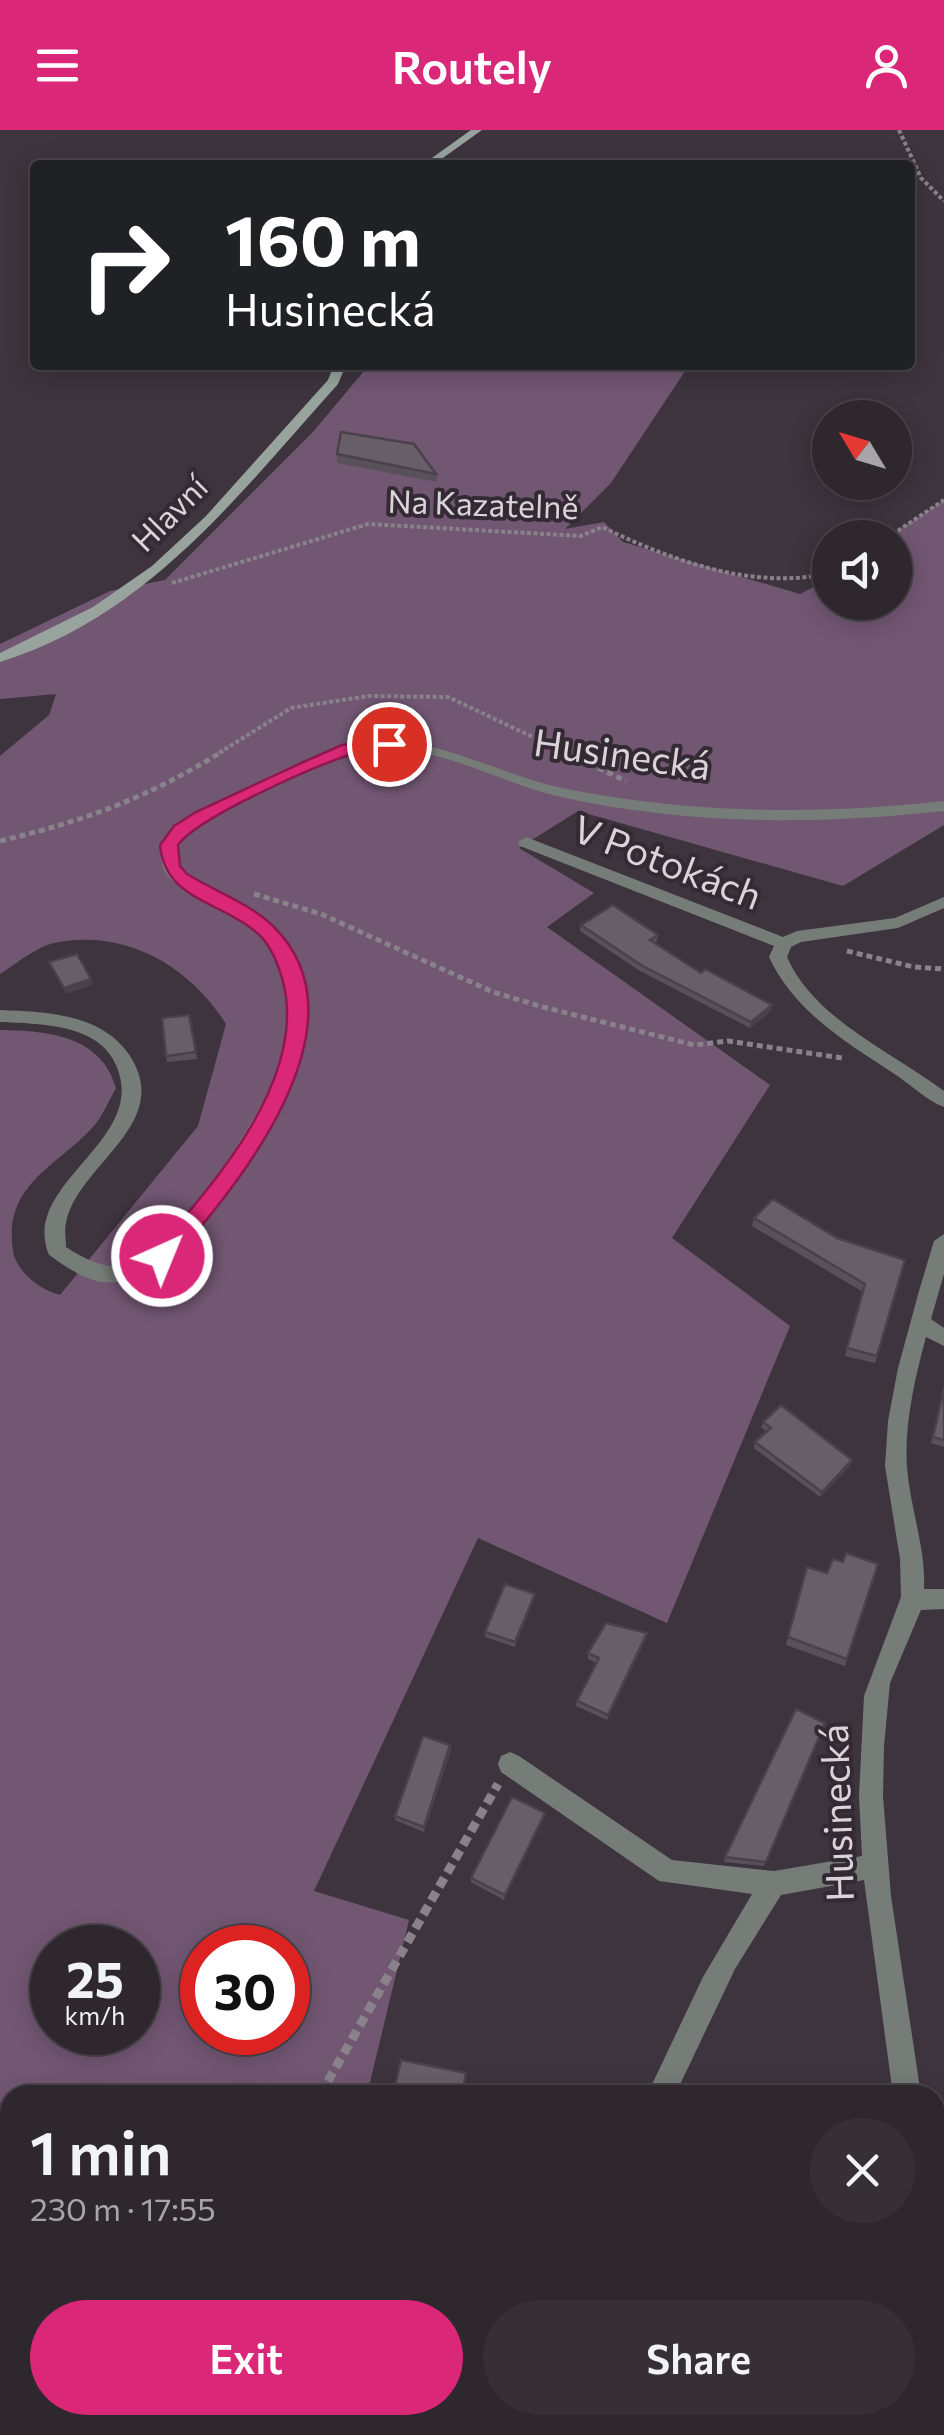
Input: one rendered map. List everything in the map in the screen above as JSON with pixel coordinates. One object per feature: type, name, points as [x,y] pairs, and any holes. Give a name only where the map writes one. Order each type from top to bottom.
[{"type":"street","points":[[434,160],[477,130]]},
{"type":"street","name":"Hlavní","points":[[0,658],[70,627],[132,588],[184,544],[334,381],[338,370]]},
{"type":"street","name":"Husinecká","points":[[0,1016],[86,1026],[117,1048],[132,1074],[132,1102],[122,1127],[66,1195],[54,1215],[52,1232],[56,1250],[70,1264],[91,1273],[113,1276],[138,1270],[162,1256],[211,1202],[280,1092],[300,1032],[297,997],[285,956],[264,928],[171,868],[169,845],[180,830],[305,767],[348,749],[372,745],[414,746],[559,792],[656,806],[796,813],[944,806]]},
{"type":"street","name":"V Potokách","points":[[526,842],[784,944]]},
{"type":"street","points":[[944,902],[898,923],[814,932],[784,944],[778,956],[792,986],[944,1100]]},
{"type":"street","name":"Husinecká","points":[[906,2085],[875,1866],[870,1758],[876,1690],[912,1600],[912,1556],[898,1496],[896,1448],[910,1361],[944,1241]]},
{"type":"street","points":[[921,1323],[944,1338]]},
{"type":"street","points":[[912,1600],[944,1599]]},
{"type":"street","points":[[510,1764],[668,1872],[774,1884],[875,1866]]},
{"type":"street","points":[[666,2085],[698,2013],[753,1912],[774,1884]]},
{"type":"path","points":[[899,130],[909,160]]},
{"type":"path","points":[[915,172],[924,186],[944,201]]},
{"type":"path","points":[[912,521],[944,500]]},
{"type":"path","name":"Na Kazatelně","points":[[132,588],[155,589],[368,524],[581,536],[602,527],[662,552],[766,578],[795,581],[812,577]]},
{"type":"path","points":[[202,891],[258,894],[322,914],[493,992],[694,1046],[728,1041],[859,1060],[888,1060]]},
{"type":"path","points":[[814,932],[862,956],[944,969]]},
{"type":"path","points":[[326,2085],[510,1764]]},
{"type":"shaded area","points":[[365,370],[686,370],[611,483],[565,529],[604,522],[623,542],[800,594],[812,588],[812,620],[912,620],[912,521],[944,500],[944,825],[843,886],[578,811],[519,848],[594,893],[547,927],[770,1085],[672,1238],[790,1326],[667,1623],[478,1538],[314,1891],[409,1920],[369,2085],[0,2085],[0,1030],[70,1039],[98,1057],[116,1088],[96,1124],[34,1181],[15,1212],[12,1232],[17,1263],[32,1281],[60,1295],[198,1126],[226,1024],[211,1003],[174,968],[129,946],[80,940],[54,943],[0,974],[0,756],[49,715],[56,694],[0,699],[0,644],[110,591],[165,580],[313,432]]},
{"type":"building","points":[[341,432],[414,444],[436,474],[337,454]]},
{"type":"building","points":[[613,905],[658,935],[650,940],[701,973],[705,969],[772,1005],[751,1022],[641,965],[581,925]]},
{"type":"building","points":[[77,954],[91,979],[64,988],[49,962]]},
{"type":"building","points":[[189,1015],[196,1052],[166,1056],[162,1018]]},
{"type":"building","points":[[773,1199],[837,1238],[905,1260],[877,1356],[847,1348],[865,1284],[754,1218]]},
{"type":"building","points":[[944,1388],[944,1440],[933,1437]]},
{"type":"building","points":[[781,1405],[852,1460],[822,1492],[755,1442],[771,1428],[763,1422]]},
{"type":"building","points":[[846,1553],[878,1564],[847,1659],[788,1637],[807,1567],[827,1573],[833,1559],[843,1562]]},
{"type":"building","points":[[505,1584],[535,1594],[515,1642],[485,1632]]},
{"type":"building","points":[[606,1623],[647,1633],[608,1715],[577,1701],[599,1658],[588,1653]]},
{"type":"building","points":[[796,1709],[825,1723],[766,1862],[725,1857]]},
{"type":"building","points":[[423,1736],[450,1745],[424,1827],[395,1816]]},
{"type":"building","points":[[512,1797],[545,1813],[505,1895],[471,1878]]},
{"type":"building","points":[[401,2060],[466,2073],[464,2085],[395,2085]]},
{"type":"route","points":[[162,1256],[188,1232],[211,1202],[280,1092],[300,1032],[297,997],[285,956],[264,928],[238,909],[180,878],[171,868],[169,845],[180,830],[202,816],[305,767],[348,749],[389,744]]}]
